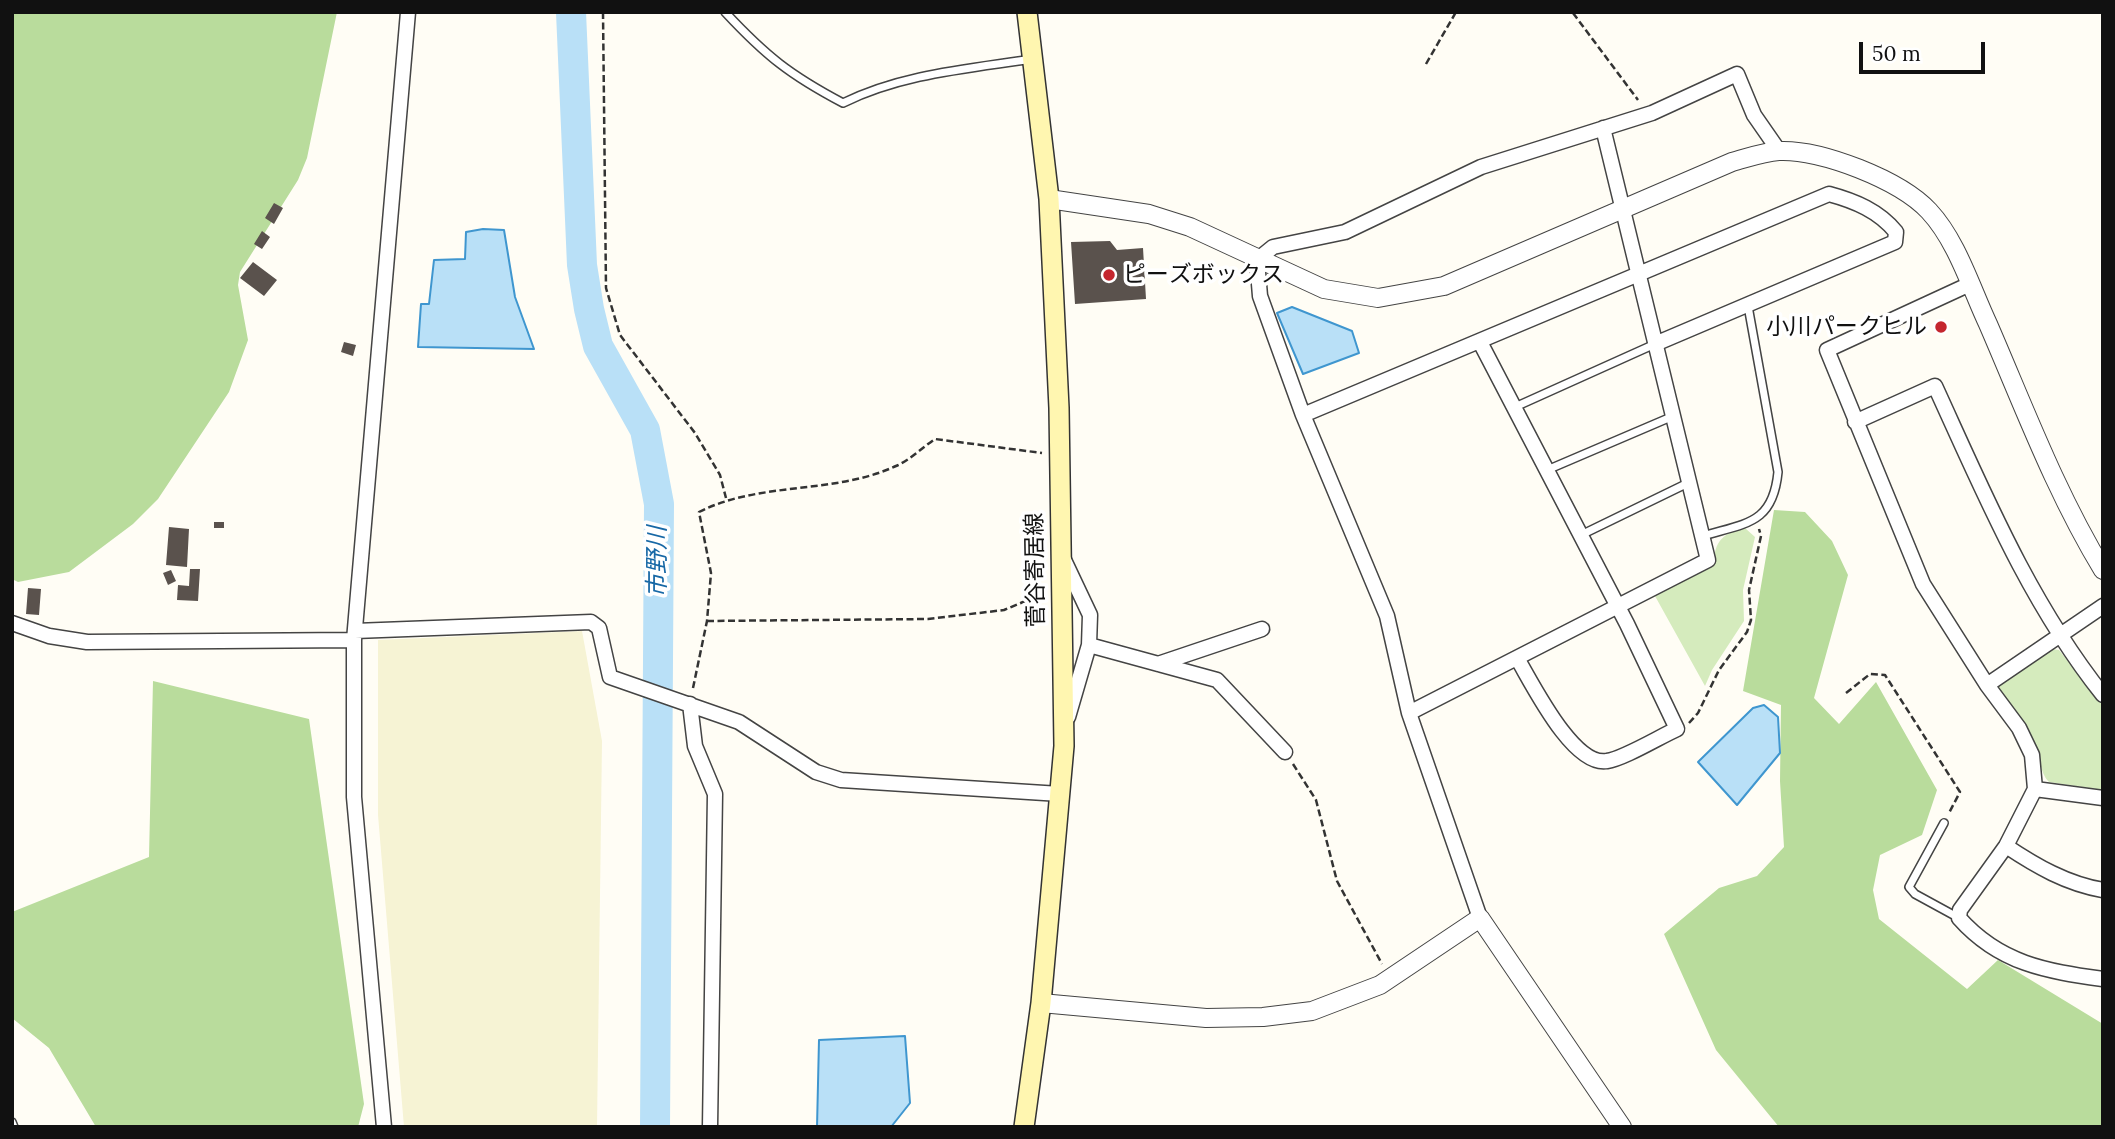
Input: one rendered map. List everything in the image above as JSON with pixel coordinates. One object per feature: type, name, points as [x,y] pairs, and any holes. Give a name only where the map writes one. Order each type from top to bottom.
[{"type":"main road","name":"菅谷寄居線","points":[[1024,1127],[1041,1003],[1063,735],[1059,455],[1049,199],[1027,12]]},
{"type":"street","points":[[384,1127],[354,797],[355,636],[408,12]]},
{"type":"street","points":[[1257,260],[1273,247],[1345,232],[1481,167],[1645,115],[1737,74],[1755,115],[1779,151]]},
{"type":"street","points":[[1409,713],[1708,560],[1671,416],[1639,274],[1620,209],[1603,128]]},
{"type":"street","points":[[1049,199],[1149,214],[1190,227],[1324,289],[1378,298],[1444,286],[1732,162],[1779,151],[1840,162],[1901,188],[1930,212],[1970,284],[2053,474],[2083,538],[2103,570]]},
{"type":"street","points":[[1303,415],[1829,194],[1855,201],[1887,220],[1896,232],[1895,242],[1655,344]]},
{"type":"street","points":[[1257,260],[1260,296],[1303,415],[1387,616],[1409,713],[1480,918],[1622,1127]]},
{"type":"street","points":[[1970,284],[1827,350],[1923,584],[1987,685],[2019,728],[2032,755],[2035,789],[2006,846],[1960,910],[1959,918],[1969,929],[2015,960],[2038,970],[2103,979]]},
{"type":"street","points":[[1480,342],[1581,535],[1677,729],[1607,761],[1595,759],[1581,751],[1551,717],[1517,658]]},
{"type":"street","points":[[1856,422],[1935,386],[2015,558],[2058,635],[2103,695]]},
{"type":"street","points":[[1061,553],[1090,615],[1089,645],[1063,735]]},
{"type":"street","points":[[1987,685],[2103,606]]},
{"type":"street","points":[[12,623],[49,636],[87,642],[355,636],[592,622],[599,628],[610,677],[739,722],[817,772],[841,780],[1060,794]]},
{"type":"street","points":[[1158,664],[1262,629]]},
{"type":"street","points":[[1089,645],[1217,680],[1285,752]]},
{"type":"street","points":[[685,702],[695,746],[715,794],[710,1127]]},
{"type":"street","points":[[2035,789],[2103,798]]},
{"type":"street","points":[[2006,846],[2060,877],[2084,887],[2103,890]]},
{"type":"street","points":[[1041,1003],[1206,1018],[1263,1017],[1312,1011],[1390,979],[1480,918]]},
{"type":"lane","points":[[725,12],[762,52],[799,79],[843,103],[873,88],[912,77],[1032,59]]},
{"type":"lane","points":[[1703,536],[1757,520],[1773,498],[1778,472],[1748,306]]},
{"type":"lane","points":[[1515,407],[1655,344]]},
{"type":"lane","points":[[1546,470],[1671,416]]},
{"type":"lane","points":[[1581,535],[1688,483]]},
{"type":"lane","points":[[1944,822],[1909,887],[1915,894],[1959,918]]},
{"type":"lane","points":[[12,1122],[14,1127]]},
{"type":"path","points":[[603,12],[606,288],[620,335],[695,433],[720,475],[726,498]]},
{"type":"path","points":[[1426,64],[1456,12]]},
{"type":"path","points":[[1573,13],[1637,97],[1645,115]]},
{"type":"path","points":[[685,702],[707,621],[711,573],[699,512],[726,498],[847,482],[898,466],[935,439],[1059,455]]},
{"type":"path","points":[[1677,729],[1690,723],[1698,713],[1719,670],[1747,632],[1751,620],[1749,590],[1761,536],[1757,520]]},
{"type":"path","points":[[707,621],[928,619],[1004,610],[1061,586]]},
{"type":"path","points":[[1846,693],[1870,674],[1885,675],[1960,792],[1944,822]]},
{"type":"path","points":[[1285,752],[1316,800],[1337,881],[1390,979]]},
{"type":"shaded area","points":[[582,631],[602,741],[597,1127],[404,1127],[378,815],[378,640]]},
{"type":"green space","points":[[12,12],[337,12],[307,158],[298,180],[240,272],[238,285],[248,340],[229,392],[158,499],[133,524],[69,572],[18,582],[12,579]]},
{"type":"green space","points":[[1774,510],[1805,512],[1832,541],[1848,575],[1814,698],[1839,724],[1876,682],[1937,790],[1922,835],[1880,855],[1873,890],[1879,919],[1967,989],[1998,960],[2103,1024],[2103,1127],[1779,1127],[1716,1050],[1664,934],[1719,888],[1757,876],[1784,847],[1780,781],[1781,705],[1743,691]]},
{"type":"green space","points":[[1745,528],[1755,537],[1743,590],[1744,621],[1712,670],[1705,686],[1655,596],[1714,564],[1718,543],[1731,532]]},
{"type":"green space","points":[[2052,649],[2059,650],[2103,706],[2103,790],[2049,782],[2043,773],[2030,734],[1997,690],[2001,680]]},
{"type":"green space","points":[[153,681],[309,719],[364,1104],[358,1127],[96,1127],[49,1048],[12,1018],[12,912],[149,857]]},
{"type":"water","points":[[483,229],[504,230],[515,297],[534,349],[418,347],[421,304],[429,304],[434,260],[465,259],[466,232]]},
{"type":"water","points":[[1292,307],[1352,331],[1359,353],[1303,374],[1277,313]]},
{"type":"water","points":[[1764,705],[1778,717],[1780,753],[1737,805],[1698,762],[1753,708]]},
{"type":"water","points":[[905,1036],[910,1103],[891,1127],[817,1127],[819,1040]]},
{"type":"building","points":[[274,203],[283,208],[274,224],[265,218]]},
{"type":"building","points":[[262,231],[270,237],[262,249],[254,244]]},
{"type":"building","name":"ピーズボックス","points":[[1110,241],[1117,250],[1143,248],[1146,299],[1075,304],[1071,242]]},
{"type":"building","points":[[253,262],[277,280],[264,296],[240,278]]},
{"type":"building","points":[[344,342],[356,345],[353,356],[341,352]]},
{"type":"building","points":[[214,522],[224,522],[224,528],[214,528]]},
{"type":"building","points":[[169,527],[189,529],[187,567],[166,565]]},
{"type":"building","points":[[190,569],[200,569],[198,601],[177,600],[178,585],[189,586]]},
{"type":"building","points":[[171,570],[176,581],[168,585],[163,573]]},
{"type":"building","points":[[28,588],[41,589],[39,615],[26,614]]},
{"type":"waterway","name":"市野川","points":[[571,12],[582,265],[589,309],[598,346],[645,430],[659,504],[655,1127]]},
{"type":"place","name":"ピーズボックス","points":[[1109,275]]},
{"type":"place","name":"小川パークヒル","points":[[1941,327]]}]
